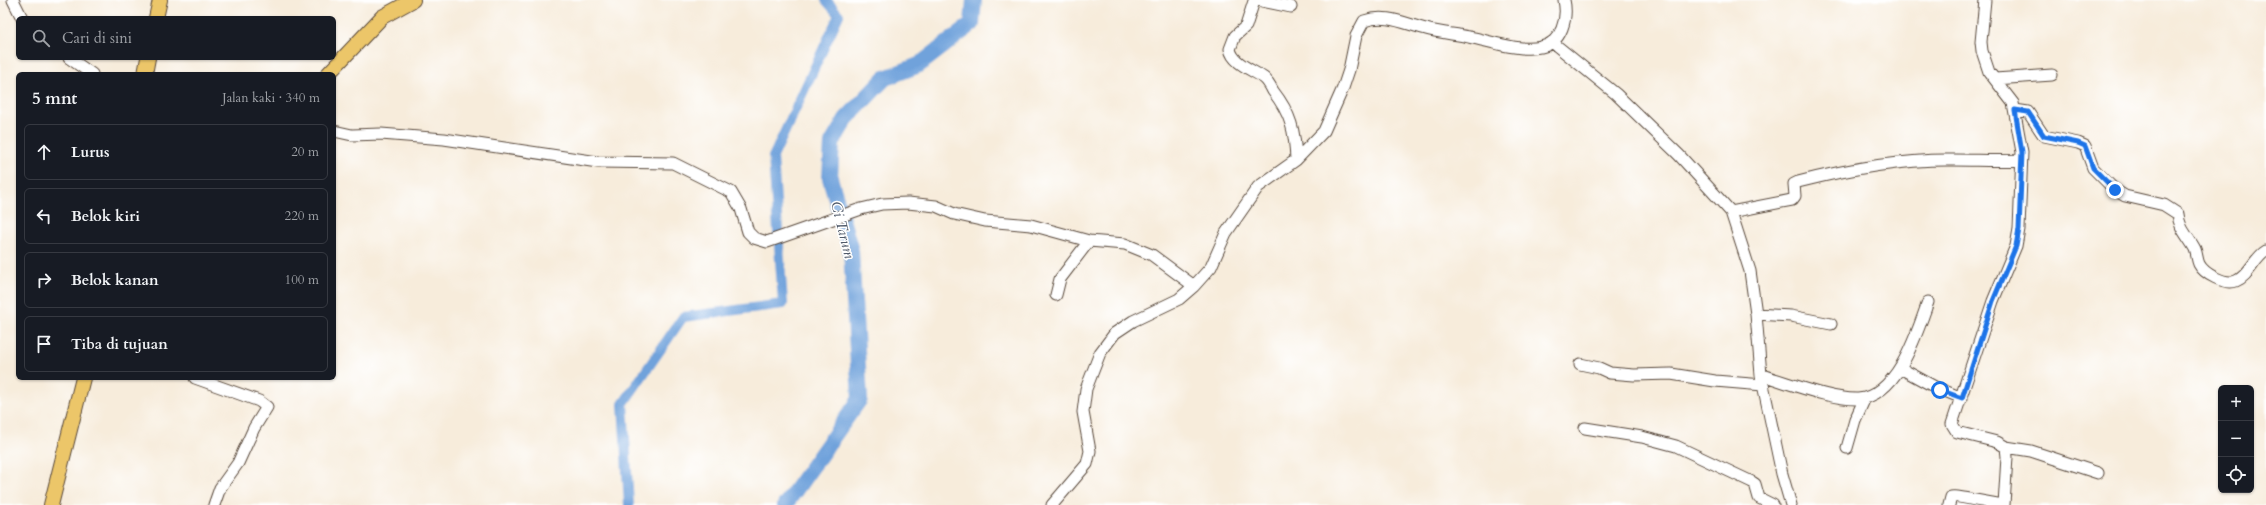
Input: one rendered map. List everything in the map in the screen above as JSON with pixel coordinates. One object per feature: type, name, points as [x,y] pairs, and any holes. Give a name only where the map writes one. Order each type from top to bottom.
[{"type":"main road","points":[[156,16],[160,0]]},
{"type":"main road","points":[[330,72],[382,17],[413,0]]},
{"type":"main road","points":[[145,72],[148,60]]},
{"type":"main road","points":[[51,505],[82,380]]},
{"type":"street","points":[[13,0],[21,16]]},
{"type":"street","points":[[1291,7],[1258,0],[1254,1],[1246,26],[1234,36],[1230,48],[1235,58],[1253,73],[1265,79],[1283,104],[1293,124],[1296,160]]},
{"type":"street","points":[[1052,505],[1088,464],[1090,451],[1083,412],[1086,389],[1100,353],[1115,333],[1133,321],[1179,299],[1194,286],[1210,267],[1226,233],[1258,187],[1296,160],[1316,141],[1333,114],[1349,70],[1358,30],[1364,21],[1377,18],[1389,18],[1427,30],[1532,48],[1541,47],[1552,42],[1565,20],[1564,0]]},
{"type":"street","points":[[1985,0],[1980,42],[1989,72],[2007,93],[2015,110],[2021,160],[2019,229],[2016,246],[1993,301],[1962,398],[1953,418],[1954,430],[2002,443],[2006,447],[2031,451],[2098,472]]},
{"type":"street","points":[[1552,42],[1616,94],[1679,155],[1731,212],[1750,271],[1756,314],[1762,380],[1782,474],[1791,505]]},
{"type":"street","points":[[72,60],[89,72]]},
{"type":"street","points":[[1995,79],[2052,75]]},
{"type":"street","points":[[2015,110],[2028,112],[2044,136],[2078,143],[2085,146],[2093,168],[2115,190],[2125,196],[2164,205],[2178,214],[2180,228],[2194,249],[2199,265],[2220,280],[2236,281],[2244,276],[2258,256],[2266,251]]},
{"type":"street","points":[[336,131],[352,135],[381,134],[444,139],[598,162],[673,163],[731,192],[741,209],[748,232],[760,242],[772,241],[861,209],[893,203],[936,206],[954,214],[985,221],[1031,225],[1089,241],[1125,244],[1152,255],[1194,286]]},
{"type":"street","points":[[1731,212],[1792,200],[1795,196],[1794,184],[1798,182],[1872,166],[1954,160],[1987,162],[2021,160]]},
{"type":"street","points":[[1056,295],[1060,279],[1089,241]]},
{"type":"street","points":[[1580,364],[1599,368],[1610,373],[1634,375],[1671,374],[1715,381],[1762,380],[1835,397],[1865,398],[1885,386],[1900,368],[1918,332],[1928,302]]},
{"type":"street","points":[[1756,314],[1791,316],[1831,324]]},
{"type":"street","points":[[1900,368],[1935,387],[1962,398]]},
{"type":"street","points":[[201,380],[259,401],[267,406],[254,428],[246,450],[238,464],[220,488],[214,505]]},
{"type":"street","points":[[1847,448],[1855,420],[1865,398]]},
{"type":"street","points":[[1585,428],[1642,437],[1691,452],[1722,469],[1752,482],[1755,484],[1759,498],[1773,505]]},
{"type":"street","points":[[1949,505],[1951,497],[1957,496],[1978,502],[2004,505],[2007,457],[2006,447]]},
{"type":"waterway","points":[[629,505],[623,404],[683,317],[783,304],[773,157],[839,15],[826,0]]},
{"type":"waterway","name":"Ci Tarum","points":[[785,505],[860,399],[851,251],[830,178],[832,143],[846,119],[885,78],[919,65],[972,24],[974,0]]},
{"type":"route","points":[[1940,390],[1962,398],[1993,301],[2016,246],[2019,229],[2022,152],[2015,110],[2025,111],[2031,114],[2039,131],[2044,136],[2078,143],[2085,146],[2088,151],[2088,158],[2093,168],[2115,190]]}]
